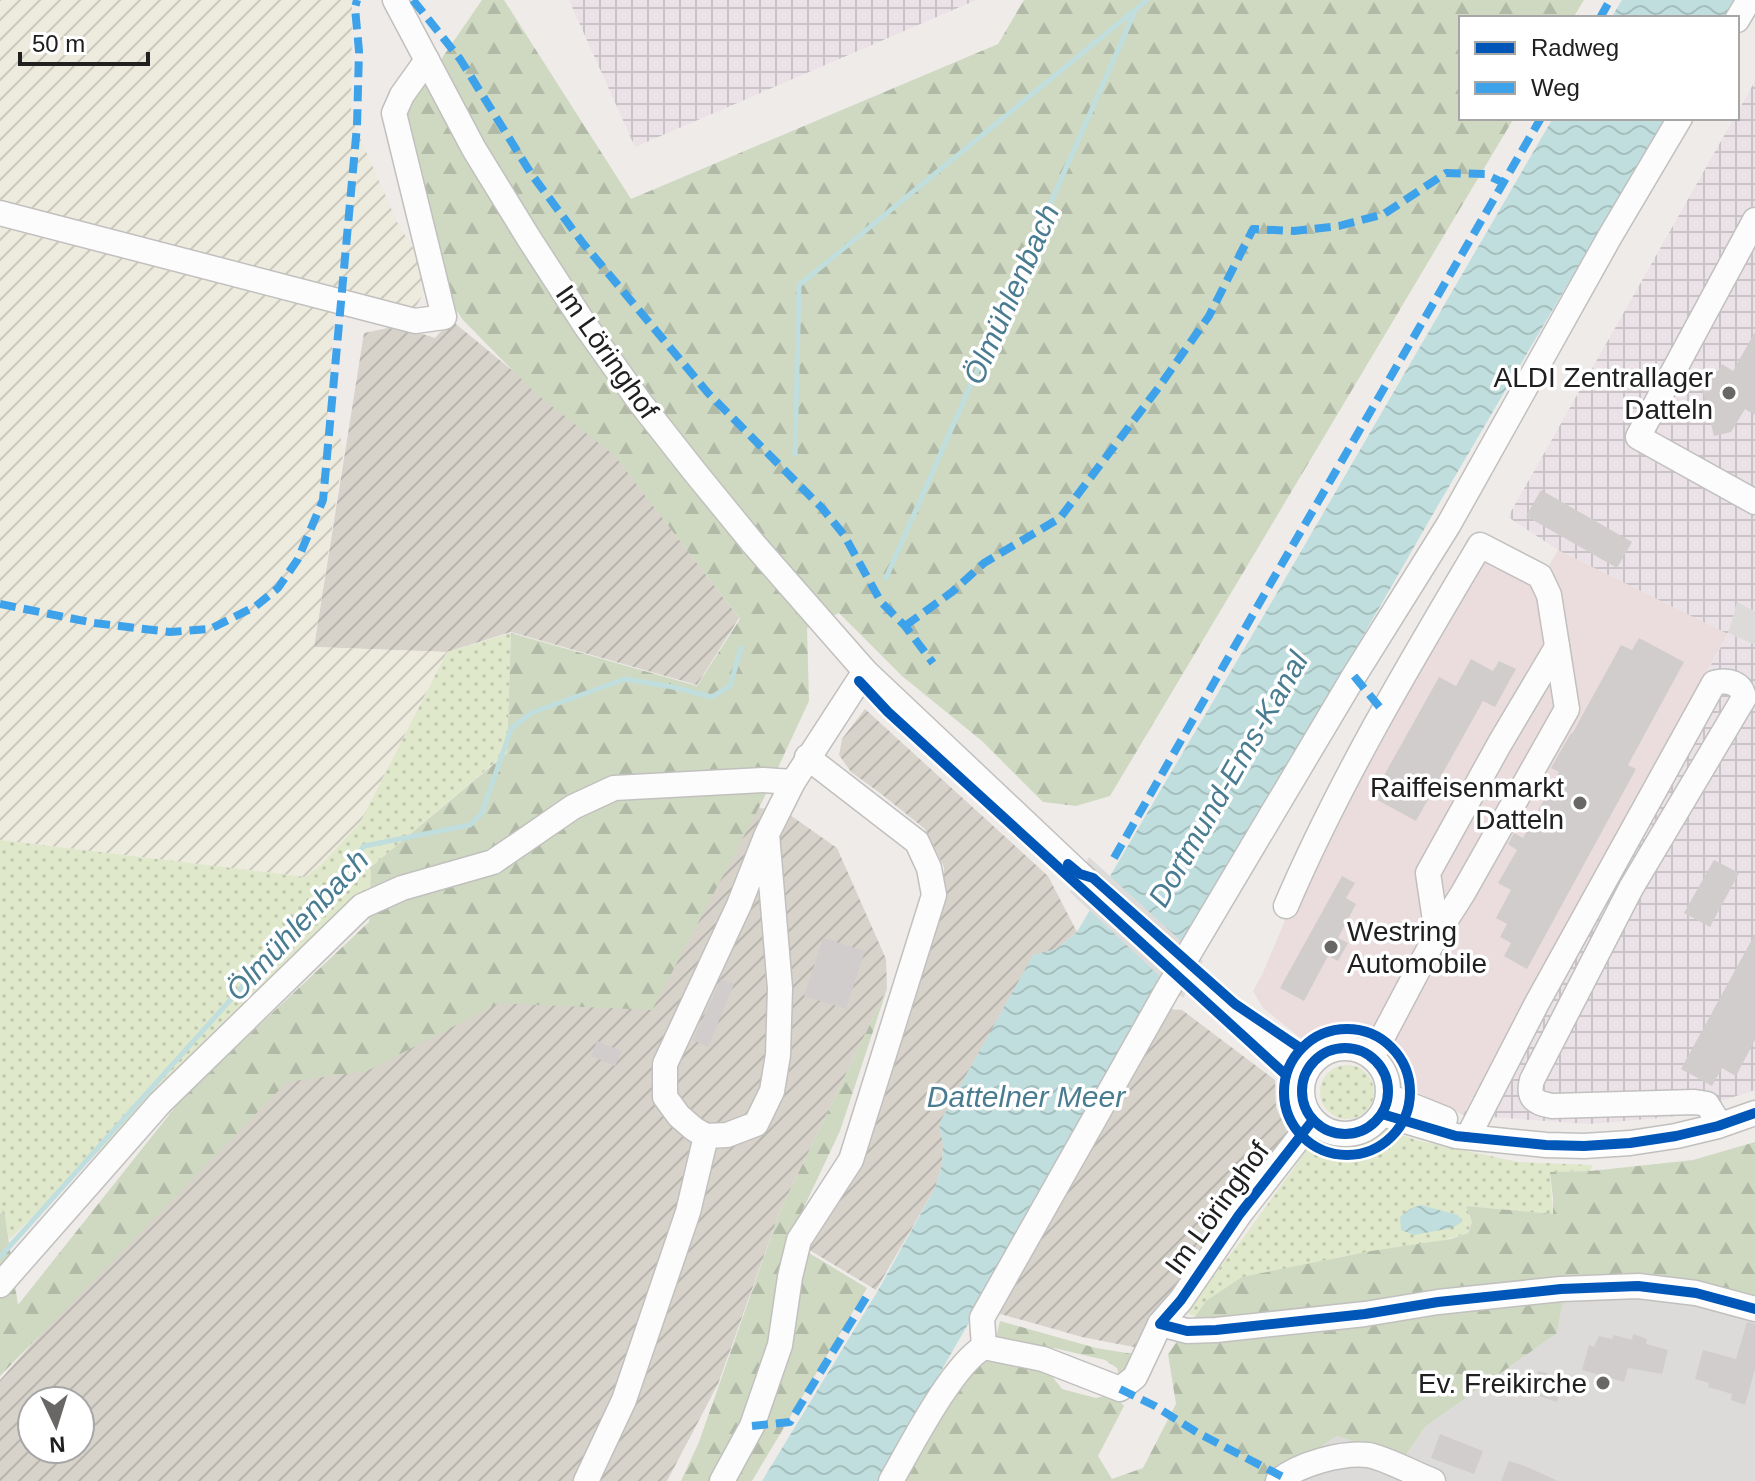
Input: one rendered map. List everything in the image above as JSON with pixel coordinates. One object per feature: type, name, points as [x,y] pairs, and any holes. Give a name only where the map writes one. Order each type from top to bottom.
[{"type":"street","name":"Im Löringhof","points":[[395,0],[474,149],[585,325],[639,401],[745,533],[865,671],[1229,1013],[1307,1071]]},
{"type":"street","points":[[0,213],[415,321],[444,317],[394,113],[402,95],[427,60]]},
{"type":"street","points":[[891,1481],[938,1400],[975,1352],[984,1347],[982,1318],[1158,1006],[1354,676],[1449,524],[1679,120]]},
{"type":"street","points":[[1755,220],[1638,437],[1755,502]]},
{"type":"street","points":[[1286,906],[1382,710],[1480,545],[1540,576],[1549,595],[1567,709],[1437,934],[1372,1057]]},
{"type":"street","points":[[1437,934],[1428,873],[1557,647]]},
{"type":"street","points":[[767,834],[780,988],[778,1055],[772,1091],[756,1124],[727,1135],[706,1136],[679,1116],[665,1097],[665,1064],[739,905],[767,834],[793,782],[865,671]]},
{"type":"street","points":[[1472,1129],[1537,1003],[1714,683],[1729,681],[1736,684],[1744,698],[1631,888],[1529,1090],[1539,1103],[1552,1106],[1707,1104],[1720,1125]]},
{"type":"street","points":[[1500,743],[1536,762]]},
{"type":"street","points":[[722,1481],[752,1426],[780,1345],[799,1240],[851,1160],[934,895],[929,868],[917,842],[807,757]]},
{"type":"street","points":[[0,1285],[160,1103],[362,906],[402,888],[493,862],[573,807],[614,788],[763,780],[793,782]]},
{"type":"street","points":[[1343,1048],[1358,1049],[1372,1057],[1382,1068],[1387,1081],[1385,1105],[1371,1126],[1357,1133],[1341,1134],[1326,1130],[1313,1120],[1302,1097],[1302,1083],[1316,1059],[1329,1051],[1343,1048]]},
{"type":"street","points":[[1385,1105],[1507,1141]]},
{"type":"street","points":[[1385,1105],[1456,1136],[1584,1146],[1676,1136],[1755,1113]]},
{"type":"street","name":"Im Löringhof","points":[[984,1347],[1043,1359],[1120,1389],[1135,1377],[1160,1324],[1313,1120]]},
{"type":"street","points":[[586,1481],[624,1400],[688,1212],[706,1136]]},
{"type":"street","points":[[1160,1324],[1187,1331],[1216,1330],[1561,1289],[1638,1286],[1696,1293],[1755,1309]]},
{"type":"street","points":[[1278,1481],[1306,1466],[1338,1456],[1370,1455],[1433,1481]]},
{"type":"shaded area","points":[[0,0],[352,0],[351,117],[397,222],[421,261],[424,293],[415,308],[400,310],[0,205]]},
{"type":"shaded area","points":[[569,0],[976,0],[635,147]]},
{"type":"shaded area","points":[[1755,81],[1755,611],[1737,602],[1728,633],[1755,645],[1755,1090],[1671,1117],[1588,1124],[1463,1115],[1728,634],[1558,550],[1508,517],[1733,120],[1739,120],[1739,109]]},
{"type":"shaded area","points":[[0,219],[335,305],[327,423],[322,425],[338,432],[344,448],[314,647],[447,652],[360,823],[320,866],[305,877],[0,840]]},
{"type":"shaded area","points":[[451,320],[613,453],[739,618],[697,685],[511,632],[447,652],[314,647],[364,333],[397,326],[435,338]]},
{"type":"shaded area","name":"Raiffeisenmarkt Datteln","points":[[1558,550],[1728,633],[1463,1115],[1415,1091],[1402,1050],[1376,1028],[1350,1023],[1326,1026],[1302,1039],[1263,1008],[1253,991],[1307,868],[1482,558],[1537,586]]},
{"type":"shaded area","points":[[1737,601],[1755,611],[1755,645],[1728,633]]},
{"type":"shaded area","points":[[865,709],[1048,876],[1077,932],[1056,949],[1033,956],[939,1124],[943,1144],[942,1165],[935,1188],[876,1290],[806,1248],[858,1165],[943,909],[944,867],[925,829],[851,772],[839,755],[842,739]]},
{"type":"shaded area","points":[[759,808],[783,810],[837,848],[886,959],[887,989],[780,1211],[718,1384],[667,1481],[0,1481],[0,1380],[254,1094],[724,858]]},
{"type":"shaded area","points":[[1155,1008],[1182,1010],[1275,1080],[1276,1107],[1288,1134],[1139,1348],[1082,1337],[983,1309]]},
{"type":"shaded area","points":[[1606,1274],[1707,1288],[1755,1300],[1755,1481],[1269,1481],[1337,1436],[1404,1458],[1425,1427],[1557,1333],[1565,1283]]},
{"type":"shaded area","name":"Ev. Freikirche","points":[[1608,1299],[1688,1308],[1681,1345],[1650,1337],[1620,1442],[1560,1421],[1590,1311]]},
{"type":"green space","points":[[482,0],[504,0],[631,199],[998,44],[1024,0],[1584,0],[1574,16],[1459,16],[1459,120],[1513,120],[1110,796],[1076,806],[1043,802],[982,741],[902,676],[839,613],[807,628],[809,701],[763,800],[652,1010],[499,1003],[367,1071],[287,1082],[0,1376],[0,1214],[4,1209],[18,1305],[184,1096],[369,922],[371,867],[507,753],[511,633],[697,686],[740,619],[614,455],[535,393],[463,320],[437,282],[400,119]]},
{"type":"green space","points":[[511,633],[507,752],[371,867],[370,892],[338,915],[9,1240],[4,1210],[0,1214],[0,840],[305,877],[320,866],[360,823],[447,652]]},
{"type":"green space","points":[[887,989],[840,1131],[787,1243],[867,1288],[752,1481],[681,1481],[699,1442],[780,1211]]},
{"type":"green space","points":[[1347,1065],[1366,1073],[1374,1092],[1366,1111],[1347,1119],[1328,1111],[1320,1092],[1328,1073]]},
{"type":"green space","points":[[1386,1128],[1395,1129],[1373,1146],[1355,1151],[1336,1151],[1309,1140],[1322,1136],[1341,1143],[1355,1142]]},
{"type":"green space","points":[[1399,1134],[1518,1162],[1592,1165],[1591,1171],[1550,1172],[1553,1214],[1466,1206],[1472,1222],[1467,1233],[1432,1243],[1323,1261],[1206,1301],[1195,1316],[1184,1312],[1241,1241],[1309,1147],[1328,1157],[1357,1158],[1378,1151]]},
{"type":"green space","points":[[1755,1142],[1755,1300],[1707,1288],[1606,1274],[1566,1283],[1557,1333],[1425,1427],[1404,1458],[1337,1436],[1269,1481],[902,1481],[977,1355],[1047,1370],[1062,1389],[1096,1398],[1113,1394],[1124,1406],[1098,1456],[1112,1479],[1143,1468],[1176,1404],[1168,1354],[1206,1301],[1242,1277],[1371,1251],[1451,1239],[1468,1233],[1472,1222],[1466,1206],[1553,1214],[1550,1172],[1591,1171],[1693,1160]]},
{"type":"green space","points":[[1000,1321],[1096,1348],[1139,1355],[1119,1377],[1117,1368],[1105,1360],[1054,1348],[1045,1357],[994,1345]]},
{"type":"water","points":[[1622,0],[1734,0],[1724,16],[1612,16]]},
{"type":"water","name":"Dattelner Meer","points":[[1552,120],[1664,120],[1437,507],[878,1481],[762,1481],[876,1294],[935,1188],[942,1165],[943,1144],[939,1124],[1033,955],[1056,949],[1077,932]]},
{"type":"water","points":[[1421,1205],[1458,1215],[1462,1222],[1452,1228],[1414,1235],[1401,1230],[1400,1217]]},
{"type":"pier","points":[[1089,857],[1203,961],[1183,998],[1070,892]]},
{"type":"building","name":"ALDI Zentrallager Datteln","points":[[1755,332],[1755,415],[1745,409],[1731,432],[1714,436],[1699,376],[1718,371],[1722,364],[1733,371]]},
{"type":"building","points":[[1541,490],[1632,542],[1617,568],[1526,516]]},
{"type":"building","name":"Raiffeisenmarkt Datteln","points":[[1639,638],[1684,662],[1628,765],[1636,769],[1527,969],[1504,956],[1511,943],[1500,937],[1507,924],[1496,918],[1511,890],[1498,883],[1517,850],[1508,844],[1514,833],[1523,838],[1559,772],[1551,768],[1621,645],[1632,650]]},
{"type":"building","points":[[1471,659],[1493,671],[1499,661],[1516,669],[1495,707],[1483,701],[1416,821],[1372,797],[1439,677],[1456,686]]},
{"type":"building","points":[[1714,860],[1739,873],[1710,927],[1684,913]]},
{"type":"building","points":[[1342,876],[1355,883],[1346,898],[1356,904],[1338,938],[1348,943],[1338,961],[1328,956],[1304,1001],[1280,988]]},
{"type":"building","points":[[1755,934],[1755,1040],[1736,1076],[1722,1068],[1712,1086],[1681,1069]]},
{"type":"building","points":[[823,938],[865,951],[846,1009],[804,996]]},
{"type":"building","points":[[721,979],[734,984],[708,1047],[693,1040]]},
{"type":"building","points":[[597,1041],[622,1051],[615,1066],[591,1056]]},
{"type":"building","points":[[1747,1322],[1755,1324],[1755,1369],[1745,1405],[1731,1400],[1732,1394],[1708,1387],[1709,1383],[1695,1379],[1703,1350],[1736,1359]]},
{"type":"building","points":[[1633,1334],[1647,1339],[1646,1344],[1668,1350],[1662,1374],[1628,1368],[1624,1382],[1582,1370],[1589,1345],[1594,1347],[1599,1336],[1612,1339],[1614,1335],[1632,1340]]},
{"type":"building","points":[[1538,1371],[1564,1378],[1557,1402],[1532,1394]]},
{"type":"building","points":[[1440,1434],[1483,1451],[1474,1474],[1431,1458]]},
{"type":"building","points":[[1509,1461],[1525,1466],[1558,1481],[1501,1481]]},
{"type":"waterway","name":"Ölmühlenbach","points":[[795,454],[799,285],[1147,0]]},
{"type":"waterway","name":"Ölmühlenbach","points":[[886,578],[1135,11]]},
{"type":"waterway","name":"Ölmühlenbach","points":[[0,1257],[364,846],[470,825],[482,813],[511,729],[531,713],[625,679],[712,697],[730,686],[741,648]]},
{"type":"marked path","points":[[0,604],[94,623],[170,632],[210,629],[256,606],[278,588],[298,559],[323,500],[357,126],[357,0]]},
{"type":"marked path","points":[[413,0],[460,59],[532,175],[582,242],[708,393],[822,508],[844,535],[881,602],[905,626],[933,663]]},
{"type":"marked path","points":[[1601,16],[1610,0]]},
{"type":"marked path","points":[[1114,858],[1540,120]]},
{"type":"marked path","points":[[905,626],[952,592],[984,563],[1060,518],[1209,316],[1253,229],[1294,231],[1339,226],[1384,214],[1446,173],[1485,174],[1504,183]]},
{"type":"marked path","points":[[1354,676],[1382,710]]},
{"type":"marked path","points":[[752,1426],[790,1422],[870,1291]]},
{"type":"marked path","points":[[1120,1389],[1283,1477]]},
{"type":"cycle path","points":[[859,681],[888,712],[1286,1075]]},
{"type":"cycle path","points":[[1068,864],[1080,874],[1093,878],[1235,1004],[1300,1048]]},
{"type":"cycle path","points":[[1347,1029],[1371,1034],[1392,1047],[1405,1068],[1410,1092],[1405,1116],[1392,1137],[1371,1150],[1347,1155],[1323,1150],[1302,1137],[1289,1116],[1284,1092],[1289,1068],[1302,1047],[1323,1034],[1347,1029]]},
{"type":"cycle path","points":[[1345,1048],[1369,1055],[1381,1067],[1388,1091],[1381,1115],[1369,1127],[1345,1134],[1321,1127],[1309,1115],[1302,1091],[1309,1067],[1321,1055],[1345,1048]]},
{"type":"cycle path","points":[[1382,1114],[1456,1136],[1584,1146],[1676,1136],[1755,1113]]},
{"type":"cycle path","points":[[1313,1120],[1160,1324],[1187,1331],[1216,1330],[1561,1289],[1638,1286],[1696,1293],[1755,1309]]},
{"type":"place","name":"ALDI Zentrallager Datteln","points":[[1729,393]]},
{"type":"place","name":"Raiffeisenmarkt Datteln","points":[[1580,803]]},
{"type":"place","name":"Westring Automobile","points":[[1331,947]]},
{"type":"place","name":"Ev. Freikirche","points":[[1603,1383]]},
{"type":"water label","name":"Dortmund-Ems-Kanal","points":[[1228,779]]}]
